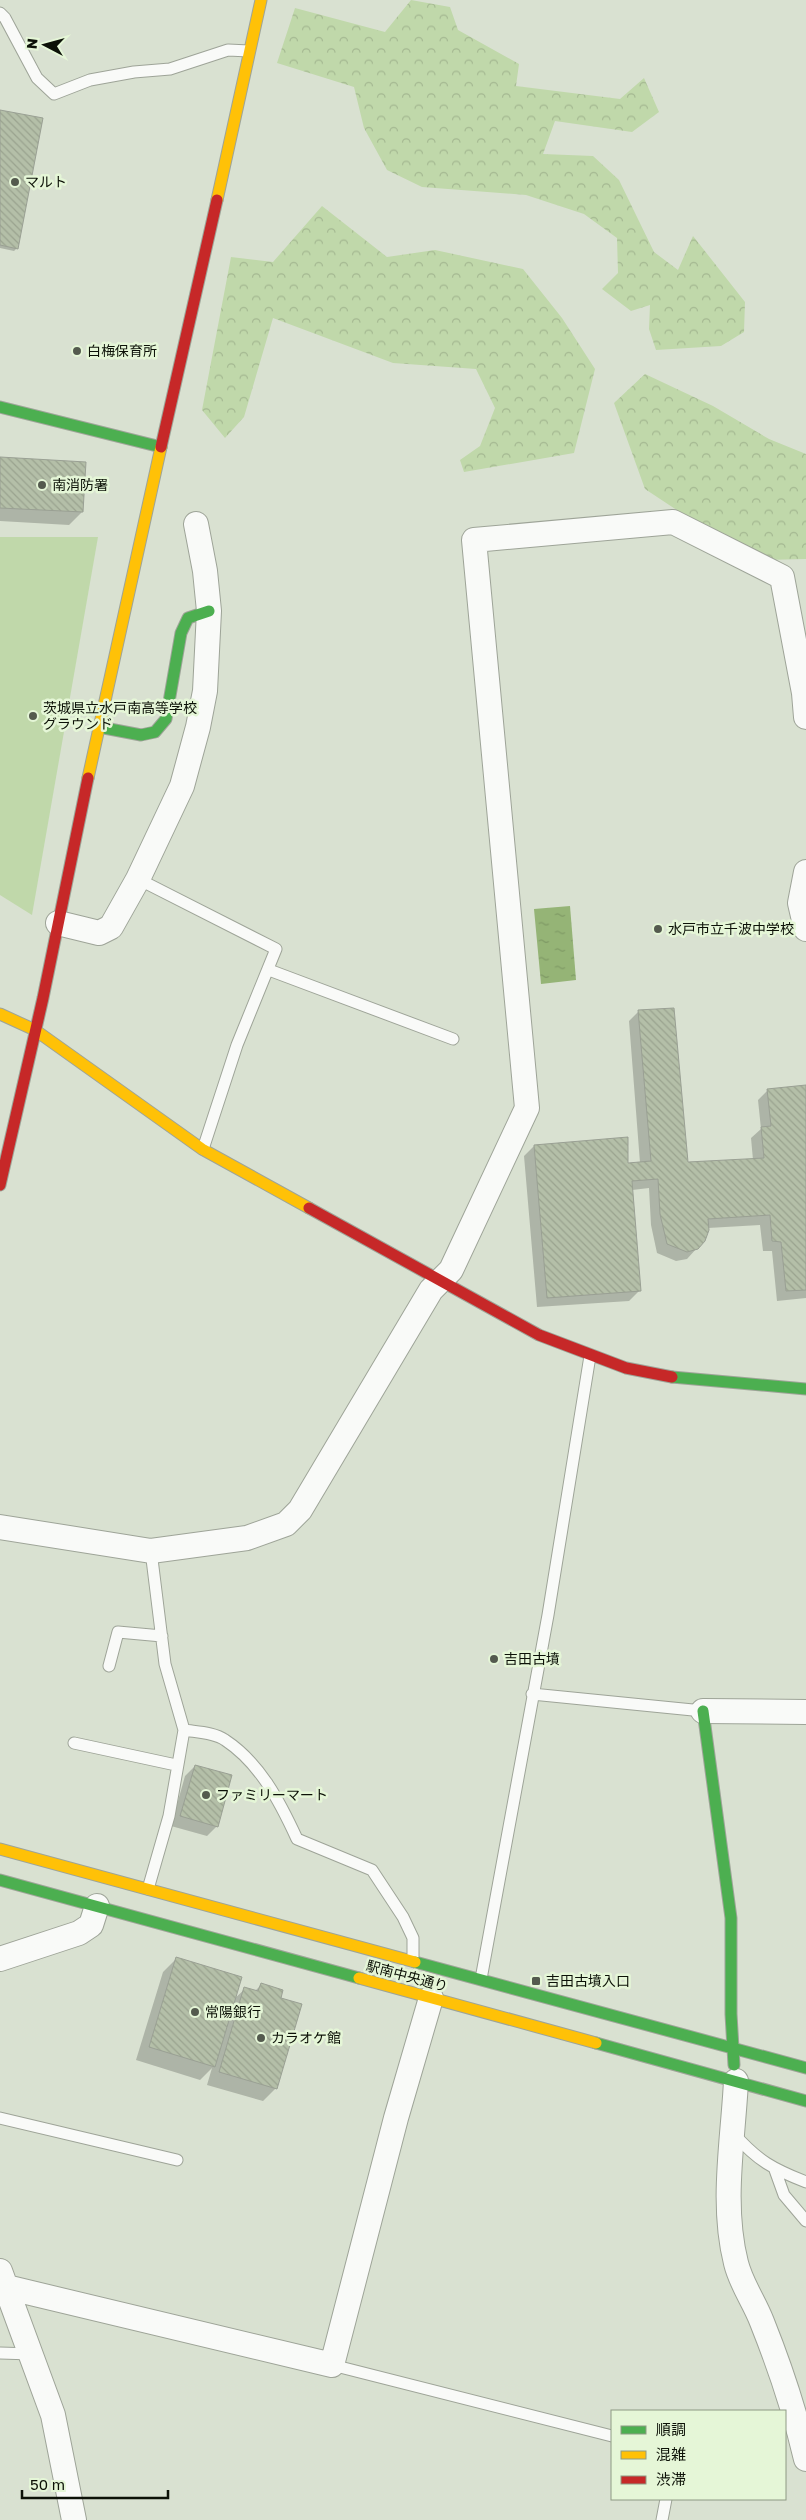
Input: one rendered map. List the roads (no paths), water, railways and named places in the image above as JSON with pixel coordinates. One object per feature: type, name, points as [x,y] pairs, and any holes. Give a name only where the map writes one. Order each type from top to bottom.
[{"type":"street","points":[[0,1185],[99,727],[261,0]]},
{"type":"street","points":[[0,407],[161,448]]},
{"type":"street","points":[[0,1527],[151,1551],[247,1538],[286,1524],[300,1510],[431,1290],[451,1270],[527,1108],[474,540],[673,522],[782,577],[804,693],[806,717]]},
{"type":"street","points":[[58,923],[99,933],[111,927],[138,879],[182,786],[196,736],[205,691],[209,611],[206,571],[196,524]]},
{"type":"street","points":[[99,727],[141,735],[155,732],[166,719],[181,633],[188,618],[209,611]]},
{"type":"street","points":[[806,872],[800,903],[806,929]]},
{"type":"street","points":[[0,1014],[35,1030],[202,1149],[539,1335],[590,1356],[626,1368],[662,1376],[732,1384],[806,1389]]},
{"type":"street","points":[[806,1712],[703,1711],[731,1918],[732,2048],[736,2081],[728,2196],[729,2230],[736,2264],[747,2294],[760,2317],[781,2369],[806,2459]]},
{"type":"street","name":"駅南中央通り","points":[[0,1849],[806,2068]]},
{"type":"street","name":"駅南中央通り","points":[[0,1880],[806,2101]]},
{"type":"street","points":[[0,1959],[79,1933],[91,1925],[97,1906]]},
{"type":"street","points":[[3,2279],[332,2365],[396,2118],[431,1998]]},
{"type":"street","points":[[3,2279],[53,2415],[74,2520]]},
{"type":"lane","points":[[0,13],[6,18],[37,78],[54,94],[90,80],[134,72],[170,69],[228,50],[250,51]]},
{"type":"lane","points":[[138,879],[276,949],[237,1045],[202,1149]]},
{"type":"lane","points":[[269,970],[453,1039]]},
{"type":"lane","points":[[481,1979],[548,1615],[590,1356]]},
{"type":"lane","points":[[148,1890],[169,1816],[176,1764],[184,1730],[165,1664],[151,1551]]},
{"type":"lane","points":[[109,1666],[118,1632],[162,1636]]},
{"type":"lane","points":[[532,1694],[703,1711]]},
{"type":"lane","points":[[184,1730],[224,1739],[244,1757],[279,1799],[297,1839],[372,1870],[403,1917],[412,1938],[413,1961]]},
{"type":"lane","points":[[74,1743],[176,1764]]},
{"type":"lane","points":[[0,2118],[177,2160]]},
{"type":"lane","points":[[733,2134],[754,2156],[775,2170],[806,2182]]},
{"type":"lane","points":[[775,2170],[784,2195],[806,2221]]},
{"type":"lane","points":[[0,2354],[32,2354]]},
{"type":"lane","points":[[332,2365],[611,2436]]},
{"type":"lane","points":[[662,2520],[666,2500]]},
{"type":"water","points":[[570,906],[576,980],[541,984],[534,909]]},
{"type":"place","name":"マルト","points":[[15,182]]},
{"type":"place","name":"白梅保育所","points":[[77,351]]},
{"type":"place","name":"南消防署","points":[[42,485]]},
{"type":"place","name":"茨城県立水戸南高等学校 グラウンド","points":[[33,716]]},
{"type":"place","name":"水戸市立千波中学校","points":[[658,929]]},
{"type":"place","name":"吉田古墳","points":[[494,1659]]},
{"type":"place","name":"ファミリーマート","points":[[206,1795]]},
{"type":"place","name":"吉田古墳入口","points":[[536,1981]]},
{"type":"place","name":"常陽銀行","points":[[195,2012]]},
{"type":"place","name":"カラオケ館","points":[[261,2038]]}]
